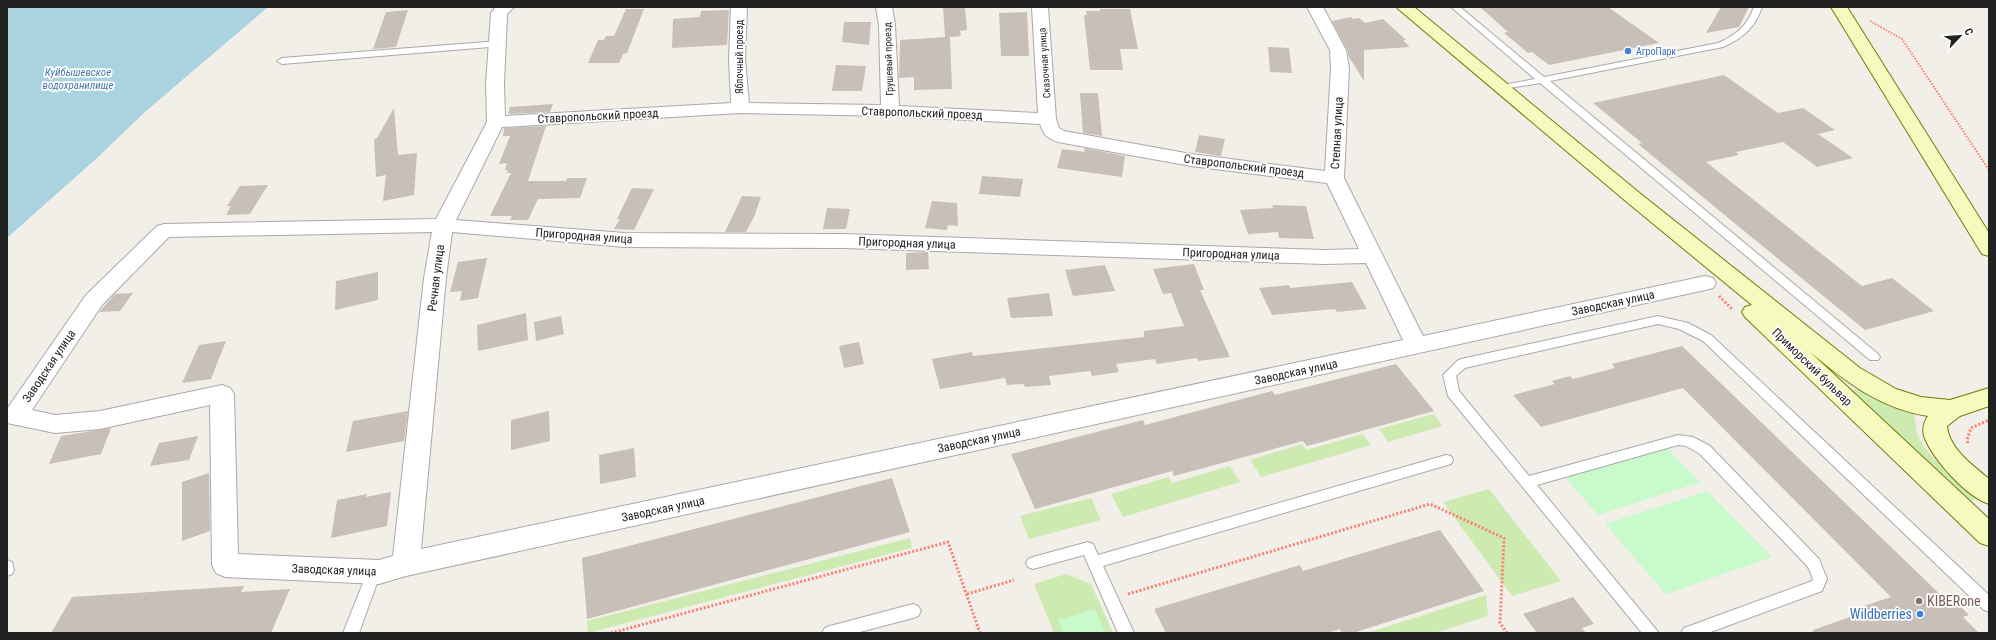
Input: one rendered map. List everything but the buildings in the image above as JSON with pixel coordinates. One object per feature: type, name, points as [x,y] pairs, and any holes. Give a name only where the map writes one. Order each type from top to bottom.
[{"type":"main road","points":[[1404,7],[1635,199],[1852,374],[1875,390],[1899,401],[1926,408],[1950,409],[1989,397]]},
{"type":"main road","points":[[1839,7],[1989,249]]},
{"type":"main road","name":"Приморский бульвар","points":[[1635,199],[1978,513],[1989,535]]},
{"type":"main road","points":[[1950,409],[1939,418],[1934,429],[1936,439],[1946,454],[1989,494]]},
{"type":"street","name":"Речная улица","points":[[406,564],[435,278],[443,225],[496,122],[495,84],[499,13],[506,7]]},
{"type":"street","name":"Яблочный проезд","points":[[739,7],[737,59],[740,108]]},
{"type":"street","name":"Грушевый проезд","points":[[884,7],[887,26],[890,111]]},
{"type":"street","name":"Сказочная улица","points":[[1040,7],[1047,119]]},
{"type":"street","name":"Степная улица","points":[[1316,7],[1338,50],[1339,56],[1340,68],[1334,178],[1418,346]]},
{"type":"street","name":"Ставропольский проезд","points":[[496,122],[740,108],[890,111],[1047,119],[1051,131],[1058,136],[1191,160],[1334,178]]},
{"type":"street","name":"Пригородная улица","points":[[164,230],[443,225],[625,240],[843,240],[1325,257],[1372,256]]},
{"type":"street","name":"Заводская улица","points":[[164,230],[94,300],[15,416],[55,424],[100,420],[222,394],[224,565],[379,572],[406,564],[1705,283]]},
{"type":"lane","points":[[1455,7],[1874,357]]},
{"type":"lane","points":[[1501,88],[1720,45],[1738,38],[1755,21],[1758,7]]},
{"type":"lane","points":[[282,61],[498,44]]},
{"type":"lane","points":[[1651,633],[1453,393],[1449,375],[1461,364],[1658,320],[1674,322],[1708,338],[1989,605]]},
{"type":"lane","points":[[1526,482],[1678,440],[1688,441],[1705,450],[1814,563],[1819,571],[1820,579],[1817,586],[1689,633]]},
{"type":"lane","points":[[1094,562],[1446,460]]},
{"type":"lane","points":[[1033,563],[1088,548],[1126,633]]},
{"type":"lane","points":[[351,633],[370,583]]},
{"type":"lane","points":[[830,633],[912,611]]},
{"type":"path","points":[[1868,20],[1902,40],[1989,170]]},
{"type":"path","points":[[1969,448],[1967,440],[1971,428],[1989,420]]},
{"type":"path","points":[[1127,595],[1430,504],[1504,538],[1500,623],[1507,633]]},
{"type":"path","points":[[611,633],[948,542],[980,633]]},
{"type":"path","points":[[967,594],[1014,580]]},
{"type":"green space","points":[[1857,389],[1911,412],[1914,417],[1918,435],[1929,453],[1943,467],[1973,491],[1976,496],[1975,500],[1966,500],[1850,393],[1852,390]]},
{"type":"green space","points":[[1434,414],[1443,426],[1388,442],[1379,429]]},
{"type":"green space","points":[[1363,434],[1371,445],[1261,477],[1250,460],[1302,444],[1306,450]]},
{"type":"green space","points":[[1665,446],[1700,482],[1598,515],[1565,477]]},
{"type":"green space","points":[[1230,466],[1240,482],[1123,517],[1111,494],[1169,477],[1172,483]]},
{"type":"green space","points":[[1489,489],[1561,581],[1512,596],[1443,502]]},
{"type":"green space","points":[[1707,491],[1772,557],[1666,594],[1605,524]]},
{"type":"green space","points":[[1091,498],[1101,520],[1029,539],[1020,516]]},
{"type":"green space","points":[[910,538],[912,548],[588,633],[587,621]]},
{"type":"green space","points":[[1066,574],[1091,584],[1113,633],[1054,633],[1034,584]]},
{"type":"green space","points":[[1486,595],[1488,616],[1435,633],[1367,633]]},
{"type":"green space","points":[[1095,609],[1105,633],[1063,633],[1058,620]]},
{"type":"water","name":"Куйбышевское водохранилище","points":[[7,7],[268,7],[146,111],[98,157],[7,238]]},
{"type":"place","name":"АгроПарк","points":[[1628,51]]},
{"type":"place","name":"KIBERone","points":[[1919,601]]},
{"type":"place","name":"Wildberries","points":[[1920,614]]}]
